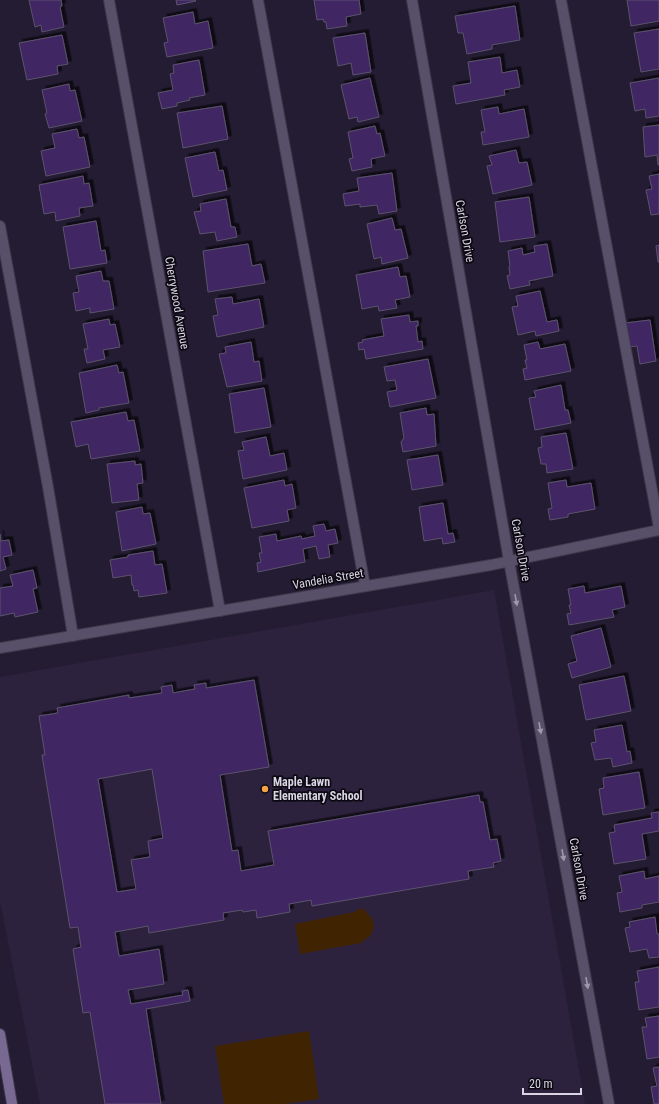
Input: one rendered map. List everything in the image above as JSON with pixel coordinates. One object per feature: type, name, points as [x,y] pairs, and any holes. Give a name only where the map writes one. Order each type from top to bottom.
[{"type":"main road","points":[[0,1034],[12,1104]]},
{"type":"street","name":"Cherrywood Avenue","points":[[109,0],[220,611]]},
{"type":"street","points":[[258,0],[365,586]]},
{"type":"street","name":"Carlson Drive","points":[[412,0],[509,561],[609,1104]]},
{"type":"street","points":[[561,0],[659,529]]},
{"type":"street","points":[[0,226],[48,487],[73,636]]},
{"type":"street","name":"Vandelia Street","points":[[0,648],[509,561],[659,529]]},
{"type":"shaded area","name":"Maple Lawn Elementary School","points":[[494,590],[585,1104],[40,1104],[0,901],[0,677]]},
{"type":"shaded area","points":[[359,909],[364,909],[372,919],[374,927],[371,935],[361,943],[300,954],[295,924],[354,912]]},
{"type":"shaded area","points":[[309,1031],[319,1099],[284,1104],[224,1104],[215,1046]]},
{"type":"building","points":[[29,0],[61,0],[62,6],[60,7],[64,27],[42,32],[41,25],[35,27]]},
{"type":"building","points":[[176,0],[195,0],[196,1],[177,5]]},
{"type":"building","points":[[314,0],[359,0],[361,14],[346,17],[347,26],[327,29],[326,22],[324,22],[323,19],[317,20]]},
{"type":"building","points":[[627,0],[659,0],[659,21],[631,26]]},
{"type":"building","points":[[515,6],[520,40],[492,45],[492,49],[467,54],[463,33],[458,33],[455,16]]},
{"type":"building","points":[[193,12],[195,24],[208,21],[213,48],[167,57],[164,43],[168,42],[163,18]]},
{"type":"building","points":[[659,29],[659,69],[641,72],[634,33]]},
{"type":"building","points":[[365,33],[371,72],[353,75],[351,63],[338,66],[333,38]]},
{"type":"building","points":[[62,35],[68,64],[57,66],[58,74],[27,80],[19,43]]},
{"type":"building","points":[[500,57],[502,73],[517,70],[520,87],[504,90],[505,95],[456,104],[453,86],[471,83],[468,62]]},
{"type":"building","points":[[199,60],[205,95],[189,98],[190,100],[177,103],[177,106],[162,109],[158,93],[173,90],[170,74],[174,73],[173,65]]},
{"type":"building","points":[[370,78],[379,117],[358,122],[357,117],[349,119],[341,85]]},
{"type":"building","points":[[659,78],[659,116],[646,118],[645,109],[635,111],[630,83]]},
{"type":"building","points":[[69,84],[70,91],[75,90],[82,121],[49,128],[45,114],[47,113],[42,90]]},
{"type":"building","points":[[222,106],[228,139],[183,148],[177,113]]},
{"type":"building","points":[[498,107],[499,114],[524,109],[529,137],[483,145],[481,132],[485,132],[481,110]]},
{"type":"building","points":[[659,125],[658,165],[657,155],[645,157],[643,127]]},
{"type":"building","points":[[375,126],[377,134],[380,133],[385,156],[371,159],[372,167],[352,171],[349,159],[353,158],[348,132]]},
{"type":"building","points":[[77,129],[79,138],[84,137],[90,167],[46,176],[41,151],[55,148],[52,134]]},
{"type":"building","points":[[516,150],[519,163],[527,162],[532,185],[493,194],[487,166],[492,165],[489,156]]},
{"type":"building","points":[[215,152],[219,171],[223,170],[227,190],[193,197],[185,158]]},
{"type":"building","points":[[392,173],[397,211],[379,214],[377,205],[360,207],[360,204],[345,206],[343,194],[359,191],[357,178]]},
{"type":"building","points":[[659,174],[659,214],[651,215],[646,190],[652,189],[649,176]]},
{"type":"building","points":[[83,176],[84,184],[89,183],[93,206],[79,208],[80,216],[56,221],[55,212],[44,214],[39,185]]},
{"type":"building","points":[[529,197],[535,237],[500,242],[495,202]]},
{"type":"building","points":[[226,199],[231,227],[235,227],[237,237],[217,241],[215,232],[200,234],[194,212],[201,211],[200,204]]},
{"type":"building","points":[[392,218],[395,230],[401,229],[408,258],[382,264],[381,257],[374,259],[367,224]]},
{"type":"building","points":[[96,221],[101,251],[105,250],[107,263],[70,269],[63,227]]},
{"type":"building","points":[[248,244],[252,266],[261,264],[265,283],[208,292],[203,251]]},
{"type":"building","points":[[547,244],[553,276],[529,281],[530,285],[510,289],[507,276],[510,275],[508,251],[522,248],[523,255],[535,252],[534,246]]},
{"type":"building","points":[[659,245],[659,262],[658,262],[656,246]]},
{"type":"building","points":[[398,267],[400,277],[406,276],[410,297],[395,300],[397,308],[379,311],[378,306],[362,309],[356,275]]},
{"type":"building","points":[[101,271],[103,281],[109,281],[114,309],[90,313],[90,308],[76,311],[73,293],[79,292],[76,276]]},
{"type":"building","points":[[540,291],[547,322],[557,320],[559,331],[536,336],[535,331],[518,335],[512,307],[518,306],[516,296]]},
{"type":"building","points":[[232,297],[233,304],[259,299],[264,327],[217,337],[213,316],[218,315],[215,299]]},
{"type":"building","points":[[409,315],[410,322],[418,321],[418,326],[416,326],[418,342],[422,341],[423,349],[366,359],[364,349],[359,350],[358,343],[363,342],[362,340],[384,336],[381,319]]},
{"type":"building","points":[[109,319],[110,325],[115,324],[120,347],[103,350],[105,359],[87,363],[84,349],[88,349],[83,324]]},
{"type":"building","points":[[650,320],[656,361],[640,364],[637,346],[628,347],[625,323]]},
{"type":"building","points":[[251,342],[254,362],[259,361],[262,381],[227,387],[219,354],[226,353],[225,347]]},
{"type":"building","points":[[538,342],[540,349],[565,344],[571,371],[525,380],[523,369],[527,368],[525,360],[527,360],[524,345]]},
{"type":"building","points":[[428,359],[436,398],[390,407],[387,392],[397,390],[395,380],[387,381],[384,367]]},
{"type":"building","points":[[117,365],[119,373],[123,372],[129,403],[99,408],[99,410],[86,413],[79,373]]},
{"type":"building","points":[[561,385],[565,410],[568,410],[571,423],[535,430],[529,398],[536,397],[534,391]]},
{"type":"building","points":[[264,388],[271,427],[235,433],[229,394]]},
{"type":"building","points":[[426,408],[427,415],[434,414],[436,446],[403,452],[401,442],[404,438],[400,413]]},
{"type":"building","points":[[126,412],[128,421],[134,420],[140,451],[91,459],[88,444],[76,447],[71,422]]},
{"type":"building","points":[[566,433],[573,469],[547,473],[546,464],[541,464],[538,448],[542,447],[541,437]]},
{"type":"building","points":[[266,437],[270,456],[284,453],[287,470],[243,479],[238,451],[244,450],[242,442]]},
{"type":"building","points":[[438,455],[443,485],[412,490],[407,460]]},
{"type":"building","points":[[135,461],[135,465],[141,464],[143,483],[137,484],[139,500],[112,503],[107,464]]},
{"type":"building","points":[[284,480],[285,486],[292,484],[296,508],[287,510],[289,521],[252,528],[244,488]]},
{"type":"building","points":[[566,480],[567,487],[591,483],[595,509],[568,514],[568,517],[550,520],[548,509],[552,508],[548,483]]},
{"type":"building","points":[[443,503],[448,534],[453,533],[455,542],[443,544],[442,538],[424,541],[419,507]]},
{"type":"building","points":[[142,507],[143,514],[150,513],[156,544],[122,551],[116,512]]},
{"type":"building","points":[[324,524],[326,531],[335,529],[338,543],[328,545],[330,557],[319,559],[316,546],[303,549],[305,562],[258,572],[257,563],[261,562],[259,553],[262,553],[259,537],[276,534],[277,541],[301,536],[302,539],[315,536],[313,526]]},
{"type":"building","points":[[0,534],[1,541],[9,540],[12,555],[3,557],[6,569],[0,571]]},
{"type":"building","points":[[153,551],[155,565],[162,564],[167,593],[139,597],[138,590],[134,591],[131,575],[113,578],[110,560],[128,557],[128,555]]},
{"type":"building","points":[[33,570],[37,588],[33,589],[38,612],[15,617],[14,613],[0,616],[0,588],[13,586],[10,575]]},
{"type":"building","points":[[584,586],[585,593],[621,586],[625,607],[612,610],[614,617],[569,625],[567,614],[571,613],[569,605],[571,605],[568,589]]},
{"type":"building","points":[[601,628],[611,667],[572,678],[568,664],[577,661],[571,636]]},
{"type":"building","points":[[624,676],[631,711],[586,720],[579,685]]},
{"type":"building","points":[[254,680],[269,767],[220,775],[232,851],[238,850],[241,871],[274,865],[268,831],[479,795],[480,802],[483,802],[490,840],[497,839],[501,861],[493,863],[494,867],[468,871],[469,879],[312,906],[311,900],[289,904],[290,912],[257,918],[256,910],[243,912],[242,910],[223,913],[224,920],[149,933],[148,926],[115,932],[119,956],[159,949],[164,984],[128,990],[131,1004],[183,995],[182,991],[188,990],[190,1001],[146,1009],[161,1104],[105,1104],[90,1012],[83,1013],[73,949],[81,947],[78,927],[70,928],[42,755],[45,755],[39,716],[58,713],[57,708],[129,695],[129,698],[162,693],[161,687],[172,685],[173,693],[195,689],[194,685],[206,683],[206,688]],"holes":[[[152,769],[163,838],[148,841],[150,857],[131,860],[136,889],[117,892],[98,779]]]},
{"type":"building","points":[[622,725],[627,752],[630,751],[632,763],[613,767],[611,758],[595,760],[591,743],[596,742],[594,730]]},
{"type":"building","points":[[639,772],[645,808],[603,815],[599,789],[604,788],[603,778]]},
{"type":"building","points":[[659,812],[659,831],[642,834],[646,859],[614,864],[609,833],[615,832],[614,825],[652,818],[651,813]]},
{"type":"building","points":[[644,871],[645,879],[659,876],[659,902],[642,905],[642,908],[620,912],[617,893],[622,892],[619,876]]},
{"type":"building","points":[[655,917],[657,934],[659,934],[659,957],[649,958],[647,949],[630,952],[625,928],[630,927],[629,922]]},
{"type":"building","points":[[659,967],[659,1007],[639,1010],[635,982],[639,982],[637,971]]},
{"type":"building","points":[[659,1016],[659,1057],[647,1059],[642,1027],[647,1027],[645,1018]]},
{"type":"building","points":[[659,1067],[659,1104],[654,1104],[651,1087],[657,1086],[653,1068]]},
{"type":"place","name":"Maple Lawn Elementary School","points":[[265,789]]}]
